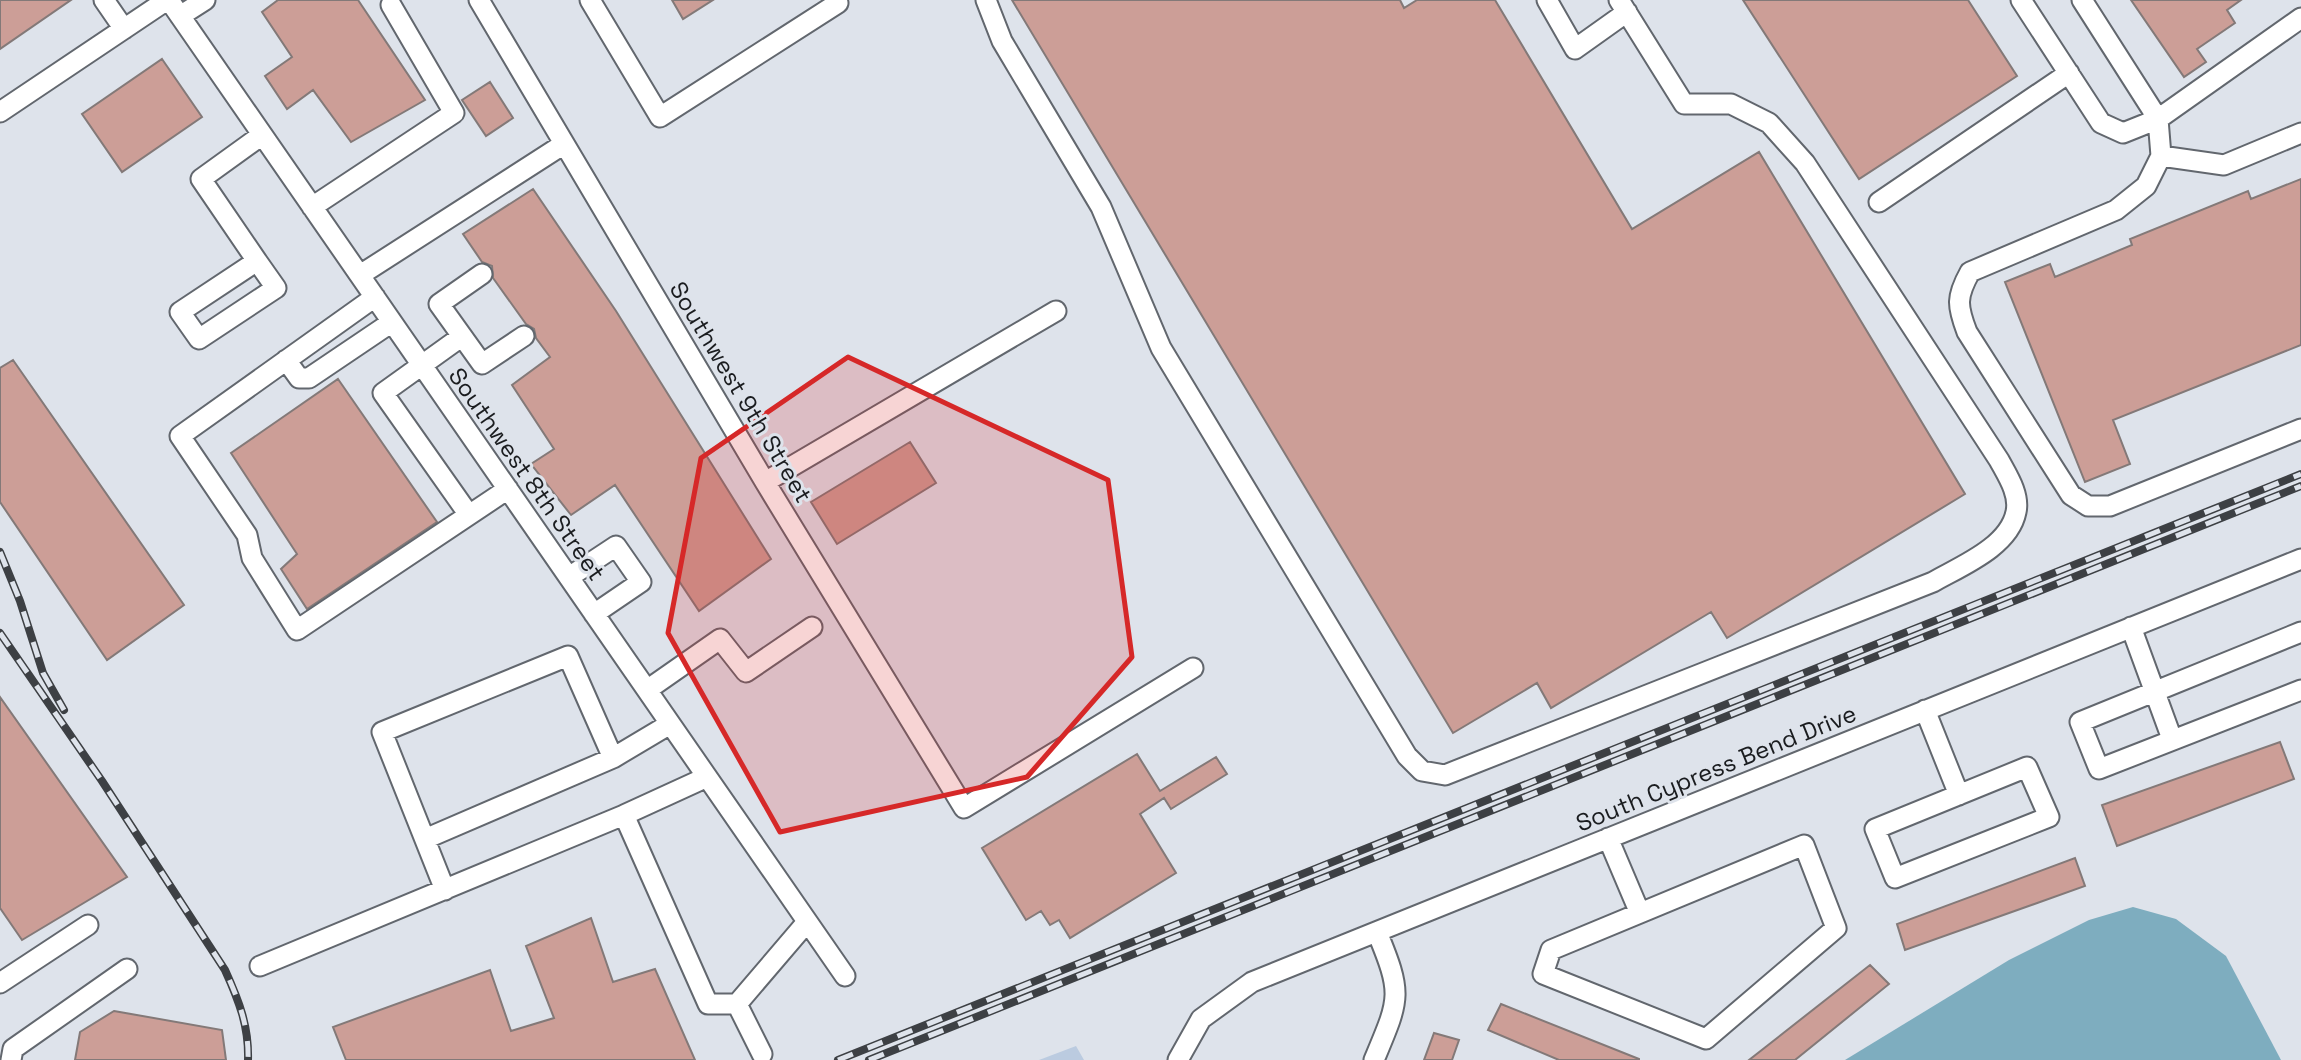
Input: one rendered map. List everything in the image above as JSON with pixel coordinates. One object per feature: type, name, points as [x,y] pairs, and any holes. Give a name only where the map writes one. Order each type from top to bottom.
[{"type":"street","points":[[104,0],[124,29]]},
{"type":"street","points":[[0,113],[124,29],[172,5],[205,0]]},
{"type":"street","name":"Southwest 9th Street","points":[[479,0],[765,482],[964,808],[1193,668]]},
{"type":"street","points":[[590,0],[660,117],[838,3],[836,0]]},
{"type":"street","points":[[986,0],[1002,41],[1101,207],[1161,348],[1407,756],[1422,771],[1445,775],[1933,582],[1978,556],[2003,536],[2017,511],[2014,488],[1999,460],[1805,163],[1769,123],[1731,104],[1684,104],[1623,6],[1575,49],[1547,0]]},
{"type":"street","points":[[2021,0],[2101,123],[2123,133],[2158,118],[2301,18]]},
{"type":"street","points":[[2082,0],[2158,118],[2161,156],[2146,186],[2116,210],[1970,272],[1960,290],[1958,310],[1967,332],[2071,495],[2088,506],[2110,506],[2301,429]]},
{"type":"street","name":"Southwest 8th Street","points":[[172,5],[845,976]]},
{"type":"street","points":[[312,207],[454,113],[391,5]]},
{"type":"street","points":[[1879,202],[2069,74]]},
{"type":"street","points":[[2161,156],[2224,165],[2301,133]]},
{"type":"street","points":[[257,261],[180,312],[199,339],[276,288],[201,178],[262,135]]},
{"type":"street","points":[[360,275],[565,144]]},
{"type":"street","points":[[482,274],[439,304],[461,337],[482,364],[524,336]]},
{"type":"street","points":[[374,297],[180,436],[247,535],[252,558],[297,630],[508,489]]},
{"type":"street","points":[[765,482],[1056,311]]},
{"type":"street","points":[[286,360],[299,378],[309,378],[392,322]]},
{"type":"street","points":[[461,337],[383,394],[469,515]]},
{"type":"street","points":[[569,577],[616,546],[641,582],[594,614]]},
{"type":"street","name":"South Cypress Bend Drive","points":[[1178,1060],[1201,1019],[1252,982],[2301,559]]},
{"type":"street","points":[[647,690],[720,639],[746,672],[812,627]]},
{"type":"street","points":[[2131,627],[2172,739]]},
{"type":"street","points":[[2301,632],[2080,722],[2099,769],[2301,690]]},
{"type":"street","points":[[445,890],[382,732],[568,656],[614,758]]},
{"type":"street","points":[[1925,710],[1959,795]]},
{"type":"street","points":[[425,839],[614,758],[670,724]]},
{"type":"street","points":[[2027,767],[2049,817],[1895,878],[1875,829],[1959,795],[2027,767]]},
{"type":"street","points":[[260,966],[624,815],[707,777]]},
{"type":"street","points":[[624,815],[708,1004],[737,1004],[807,922]]},
{"type":"street","points":[[1608,838],[1639,911]]},
{"type":"street","points":[[1804,845],[1836,928],[1706,1039],[1543,974],[1551,950],[1639,911],[1804,845]]},
{"type":"street","points":[[0,984],[88,925]]},
{"type":"street","points":[[1374,1060],[1394,1012],[1397,992],[1393,970],[1377,932]]},
{"type":"street","points":[[11,1060],[13,1049],[127,969]]},
{"type":"street","points":[[737,1004],[762,1054]]},
{"type":"highlighted area","points":[[848,357],[1108,480],[1132,657],[1027,777],[780,832],[668,633],[701,458]]},
{"type":"shaded area","points":[[2133,907],[2176,919],[2226,956],[2281,1060],[1845,1060],[2009,960],[2089,920]]},
{"type":"shaded area","points":[[1076,1046],[1084,1060],[1039,1060]]},
{"type":"building","points":[[0,0],[71,0],[0,49]]},
{"type":"building","points":[[278,0],[358,0],[425,100],[351,142],[313,90],[287,109],[265,76],[292,57],[262,12]]},
{"type":"building","points":[[672,0],[713,0],[683,19]]},
{"type":"building","points":[[1012,0],[1400,0],[1404,8],[1417,0],[1495,0],[1632,229],[1759,152],[1965,494],[1727,638],[1711,612],[1551,708],[1537,683],[1453,733]]},
{"type":"building","points":[[1743,0],[1968,0],[2017,76],[1859,179]]},
{"type":"building","points":[[2131,0],[2241,0],[2227,10],[2235,23],[2197,49],[2206,62],[2184,77]]},
{"type":"building","points":[[162,59],[202,117],[122,172],[82,114]]},
{"type":"building","points":[[490,82],[513,118],[486,136],[462,100]]},
{"type":"building","points":[[2301,179],[2301,345],[2113,420],[2130,464],[2085,482],[2005,282],[2050,264],[2055,277],[2132,245],[2130,239],[2248,191],[2251,199]]},
{"type":"building","points":[[533,189],[616,311],[771,559],[699,611],[615,485],[571,515],[531,464],[554,449],[512,385],[550,357],[536,338],[534,329],[526,324],[493,278],[492,266],[482,262],[463,234]]},
{"type":"building","points":[[13,360],[184,605],[107,660],[0,502],[0,368]]},
{"type":"building","points":[[338,379],[437,522],[307,609],[281,569],[297,554],[231,453]]},
{"type":"building","points":[[910,442],[936,483],[837,544],[811,502]]},
{"type":"building","points":[[0,697],[127,877],[22,940],[0,908]]},
{"type":"building","points":[[2280,742],[2294,779],[2117,846],[2102,805]]},
{"type":"building","points":[[1137,754],[1160,791],[1216,757],[1227,774],[1171,809],[1164,798],[1140,814],[1176,873],[1070,938],[1059,920],[1050,925],[1041,911],[1026,920],[982,848]]},
{"type":"building","points":[[2075,858],[2085,886],[1905,950],[1897,924]]},
{"type":"building","points":[[591,918],[613,982],[655,969],[695,1060],[346,1060],[333,1027],[490,970],[511,1031],[554,1018],[526,946]]},
{"type":"building","points":[[1870,965],[1889,984],[1795,1060],[1749,1060]]},
{"type":"building","points":[[1501,1004],[1639,1060],[1559,1060],[1488,1030]]},
{"type":"building","points":[[114,1011],[222,1030],[226,1060],[75,1060],[80,1032]]},
{"type":"building","points":[[1434,1033],[1459,1040],[1452,1060],[1424,1060]]},
{"type":"railway","points":[[838,1060],[2301,474]]},
{"type":"railway","points":[[869,1060],[2301,486]]},
{"type":"railway","points":[[0,552],[20,601],[43,673],[64,710]]},
{"type":"railway","points":[[0,633],[102,781],[225,970],[242,1014],[247,1036],[248,1060]]}]
